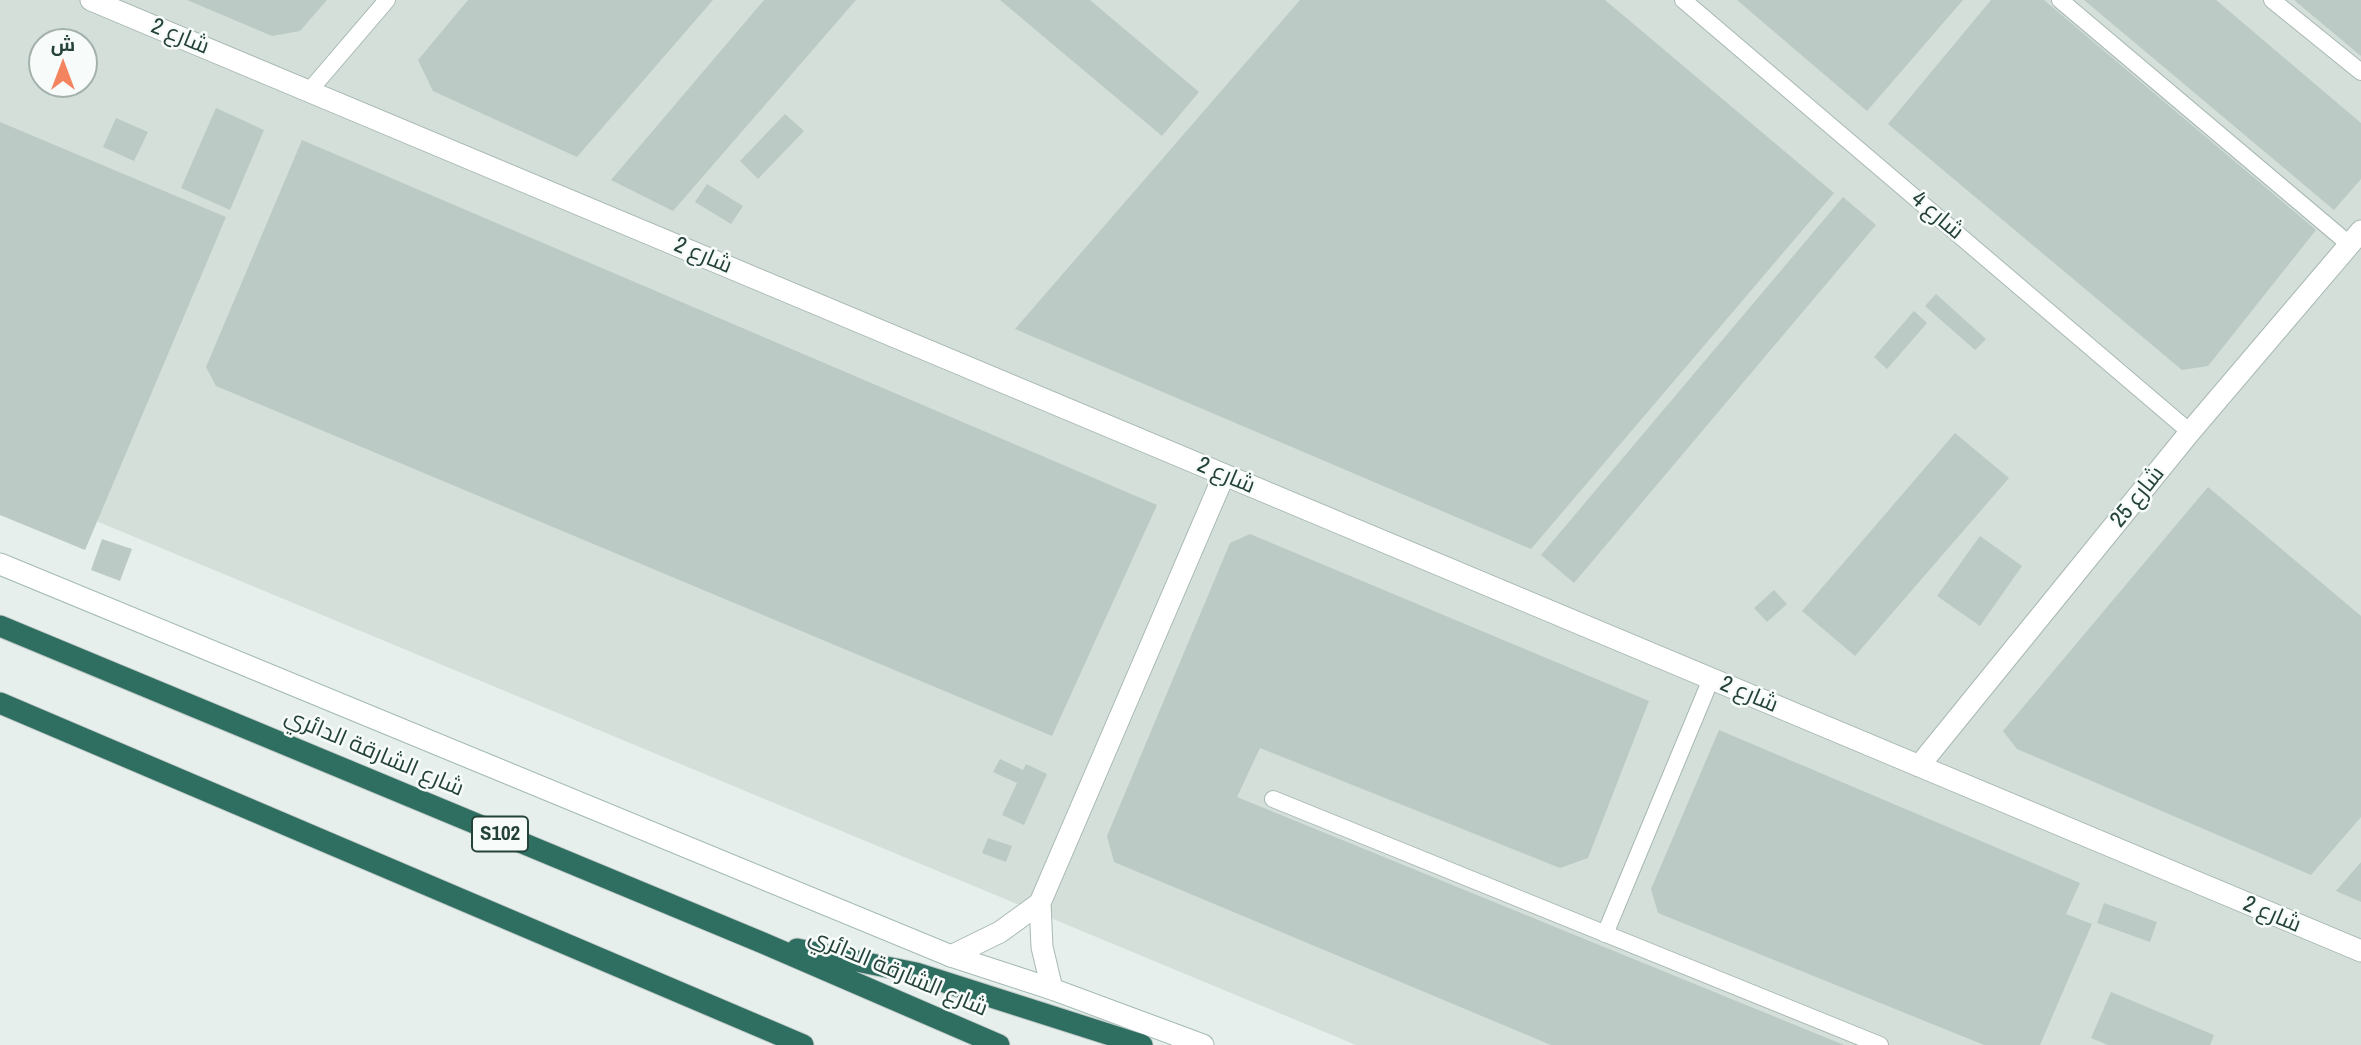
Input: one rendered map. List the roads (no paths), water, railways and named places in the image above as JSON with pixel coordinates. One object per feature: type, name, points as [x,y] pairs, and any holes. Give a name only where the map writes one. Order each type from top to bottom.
[{"type":"highway","name":"شارع الشارقة الدائري","points":[[0,626],[762,943],[999,1045]]},
{"type":"highway","points":[[0,703],[803,1045]]},
{"type":"highway","points":[[762,943],[916,973],[1142,1045]]},
{"type":"street","name":"شارع 2","points":[[91,0],[2361,951]]},
{"type":"street","name":"شارع 25","points":[[1919,766],[2190,432],[2355,238]]},
{"type":"street","points":[[1052,989],[1042,947],[1040,903],[1224,475]]},
{"type":"street","points":[[0,564],[951,956],[1052,989],[1203,1045]]},
{"type":"street","points":[[951,956],[1000,932],[1040,903]]},
{"type":"lane","points":[[310,90],[387,0]]},
{"type":"lane","name":"شارع 4","points":[[1684,0],[2190,432]]},
{"type":"lane","points":[[2060,0],[2355,238]]},
{"type":"lane","points":[[2272,0],[2361,72]]},
{"type":"lane","points":[[1605,933],[1711,679]]},
{"type":"lane","points":[[1273,799],[1880,1045]]}]
